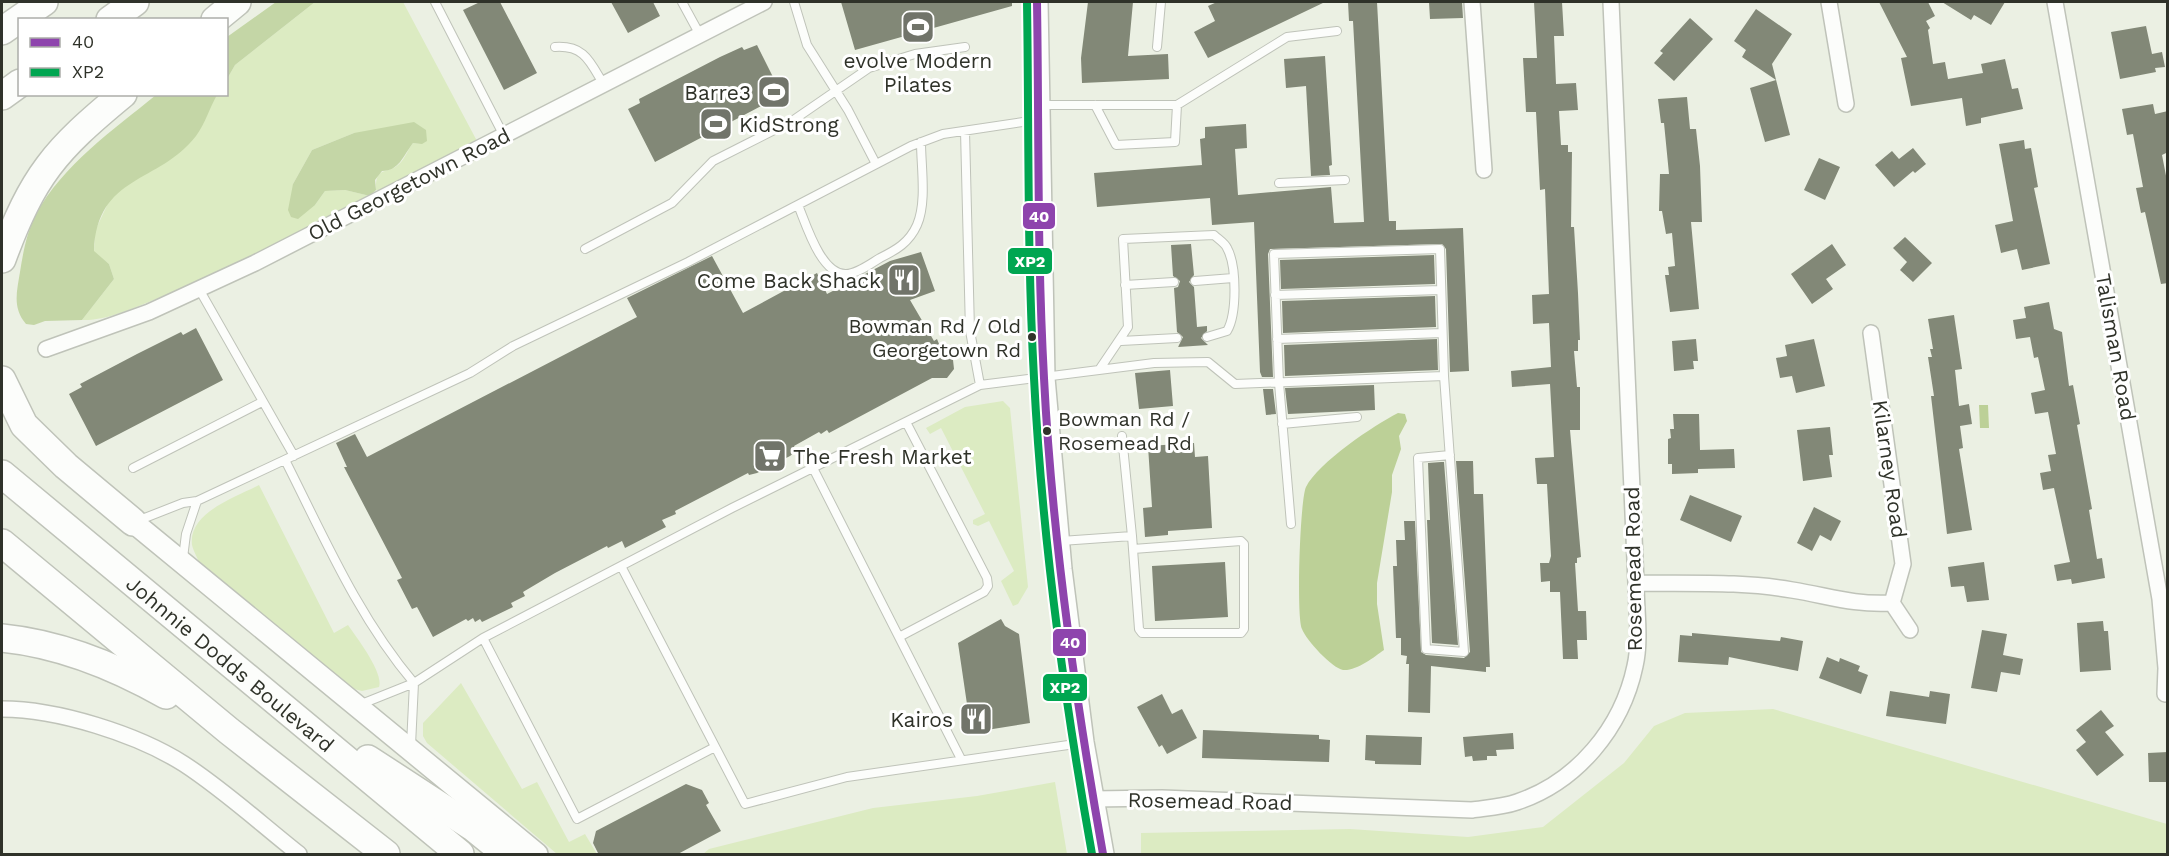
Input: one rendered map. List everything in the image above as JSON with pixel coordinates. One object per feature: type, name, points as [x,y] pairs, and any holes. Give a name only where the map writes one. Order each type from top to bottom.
[{"type":"highway","points":[[21,18],[44,2]]},
{"type":"highway","points":[[113,18],[135,2]]},
{"type":"highway","points":[[217,18],[237,2]]},
{"type":"highway","points":[[2,31],[18,20]]},
{"type":"highway","points":[[2,96],[18,84]]},
{"type":"highway","points":[[2,259],[28,195],[40,175],[62,147],[121,96]]},
{"type":"highway","points":[[2,380],[24,425],[66,466],[133,522]]},
{"type":"highway","name":"Johnnie Dodds Boulevard","points":[[2,474],[156,605],[262,689],[460,855]]},
{"type":"highway","points":[[2,543],[229,731],[386,855]]},
{"type":"highway","points":[[2,638],[64,649],[126,672],[229,731]]},
{"type":"highway","points":[[262,689],[474,828],[506,855]]},
{"type":"main road","points":[[1037,2],[1044,378],[1083,742],[1102,855]]},
{"type":"main road","points":[[133,522],[537,855]]},
{"type":"street","name":"Old Georgetown Road","points":[[46,349],[149,312],[255,263],[764,2]]},
{"type":"street","points":[[1472,2],[1484,170]]},
{"type":"street","name":"Rosemead Road","points":[[1092,799],[1162,798],[1472,810],[1516,803],[1545,790],[1576,769],[1601,742],[1613,724],[1635,666],[1636,583],[1611,2]]},
{"type":"street","points":[[1829,2],[1846,104]]},
{"type":"street","name":"Talisman Road","points":[[2055,2],[2164,599],[2165,694]]},
{"type":"street","name":"Kilarney Road","points":[[1870,333],[1903,564],[1892,603]]},
{"type":"street","points":[[1636,583],[1746,585],[1792,590],[1862,605],[1892,603],[1910,630]]},
{"type":"street","points":[[2,709],[71,718],[126,736],[183,763],[298,855]]},
{"type":"lane","points":[[435,2],[504,136]]},
{"type":"lane","points":[[682,2],[700,35]]},
{"type":"lane","points":[[794,2],[807,45],[876,164]]},
{"type":"lane","points":[[1157,47],[1161,2]]},
{"type":"lane","points":[[133,522],[183,503],[197,501],[470,373],[513,346],[688,262],[921,142],[944,134],[1038,113],[1095,105],[1177,105],[1287,37],[1337,31]]},
{"type":"lane","points":[[555,47],[571,46],[588,57],[604,85]]},
{"type":"lane","points":[[585,249],[672,202],[713,161],[792,121],[869,68],[892,59],[965,47]]},
{"type":"lane","points":[[1095,105],[1116,145],[1174,141],[1177,105]]},
{"type":"lane","points":[[964,131],[970,331],[980,385]]},
{"type":"lane","points":[[798,205],[820,256],[833,270],[845,274],[856,271],[900,248],[918,224],[921,204],[921,142]]},
{"type":"lane","points":[[1279,183],[1345,180]]},
{"type":"lane","points":[[1099,370],[1128,327],[1123,239],[1214,235],[1227,246],[1233,266],[1234,320],[1227,331],[1207,337]]},
{"type":"lane","points":[[1291,524],[1279,383],[1274,254],[1440,249],[1444,376],[1450,455],[1455,536],[1464,652],[1426,648],[1418,458],[1450,455]]},
{"type":"lane","points":[[1195,281],[1233,278]]},
{"type":"lane","points":[[1125,285],[1174,282]]},
{"type":"lane","points":[[199,289],[294,456]]},
{"type":"lane","points":[[1275,295],[1441,290]]},
{"type":"lane","points":[[1277,339],[1442,333]]},
{"type":"lane","points":[[1121,340],[1177,338]]},
{"type":"lane","points":[[358,706],[414,683],[483,638],[980,385],[1154,363],[1208,362],[1235,384],[1444,376]]},
{"type":"lane","points":[[134,468],[262,402]]},
{"type":"lane","points":[[1282,424],[1357,417]]},
{"type":"lane","points":[[899,637],[984,592],[988,586],[987,578],[906,422]]},
{"type":"lane","points":[[1122,436],[1139,629],[1142,633],[1241,633],[1244,628],[1244,544],[1241,541],[1133,549]]},
{"type":"lane","points":[[285,460],[365,617],[392,657],[414,683],[410,749]]},
{"type":"lane","points":[[813,468],[961,759]]},
{"type":"lane","points":[[183,562],[186,534],[197,501]]},
{"type":"lane","points":[[1060,541],[1132,536]]},
{"type":"lane","points":[[621,566],[746,804],[847,777],[1083,742]]},
{"type":"lane","points":[[483,638],[577,819],[715,747]]},
{"type":"shaded area","points":[[276,2],[315,2],[235,65],[228,77],[228,36]]},
{"type":"shaded area","points":[[315,2],[403,2],[477,141],[381,190],[376,190],[376,182],[380,174],[399,164],[413,143],[422,144],[354,133],[312,150],[293,184],[315,205],[325,191],[345,190],[370,196],[156,299],[119,313],[82,320],[114,279],[109,264],[94,252],[95,231],[110,199],[129,183],[168,160],[216,96],[228,96],[228,77],[235,65]]},
{"type":"shaded area","points":[[155,96],[216,96],[196,136],[181,152],[118,193],[106,207],[98,226],[94,251],[109,264],[114,279],[82,320],[26,324],[17,306],[17,293],[30,228],[47,196],[60,180],[106,135]]},
{"type":"shaded area","points":[[414,122],[426,130],[427,141],[422,144],[413,143],[397,166],[382,171],[375,180],[376,190],[370,196],[345,190],[325,191],[315,205],[298,219],[291,217],[288,210],[293,184],[312,150],[354,133]]},
{"type":"shaded area","points":[[1003,401],[1010,408],[1028,587],[1018,604],[1013,606],[1001,581],[1014,571],[989,521],[978,526],[973,524],[973,520],[985,514],[941,428],[930,434],[926,428],[965,407]]},
{"type":"shaded area","points":[[1979,405],[1988,405],[1989,428],[1980,428]]},
{"type":"shaded area","points":[[1398,413],[1405,414],[1407,421],[1399,436],[1401,449],[1392,475],[1392,492],[1377,583],[1377,604],[1384,650],[1359,666],[1343,670],[1320,653],[1302,629],[1299,582],[1304,496],[1312,477],[1334,456],[1375,426]]},
{"type":"shaded area","points":[[259,485],[334,633],[348,625],[378,673],[379,687],[362,691],[350,688],[199,562],[192,545],[193,533],[198,523],[216,507]]},
{"type":"shaded area","points":[[461,683],[522,789],[537,782],[569,842],[585,834],[597,854],[557,854],[427,743],[423,736],[423,723]]},
{"type":"shaded area","points":[[1773,709],[2167,824],[2167,854],[1141,854],[1141,833],[1350,829],[1468,837],[1543,827],[1624,763],[1654,726],[1685,713]]},
{"type":"shaded area","points":[[1055,782],[1067,854],[703,854],[709,849],[873,808],[977,796]]},
{"type":"building","points":[[480,2],[500,2],[537,73],[504,90],[463,10]]},
{"type":"building","points":[[611,2],[653,2],[660,16],[628,33]]},
{"type":"building","points":[[841,2],[1012,2],[1012,6],[855,50]]},
{"type":"building","points":[[1088,2],[1133,2],[1128,56],[1168,54],[1169,79],[1082,83],[1081,58]]},
{"type":"building","points":[[1217,2],[1325,2],[1208,58],[1194,32],[1215,21],[1208,6]]},
{"type":"building","points":[[1348,2],[1377,2],[1389,221],[1396,221],[1396,230],[1463,228],[1469,371],[1450,372],[1446,249],[1442,244],[1270,249],[1268,254],[1273,377],[1262,377],[1254,222],[1212,225],[1210,198],[1097,207],[1094,173],[1202,165],[1200,139],[1205,138],[1205,127],[1246,124],[1247,148],[1235,149],[1238,195],[1331,187],[1334,223],[1364,222],[1353,21],[1349,21]]},
{"type":"building","points":[[1429,2],[1462,2],[1463,18],[1430,19]]},
{"type":"building","points":[[1534,2],[1562,2],[1564,36],[1554,36],[1556,84],[1576,83],[1578,110],[1559,111],[1561,145],[1568,145],[1568,152],[1572,152],[1571,227],[1574,227],[1580,340],[1578,340],[1578,351],[1574,351],[1577,387],[1580,387],[1580,430],[1570,430],[1581,557],[1577,558],[1577,563],[1575,563],[1578,611],[1586,611],[1587,640],[1577,640],[1578,659],[1563,659],[1560,592],[1550,592],[1550,581],[1541,582],[1540,563],[1549,563],[1551,556],[1547,484],[1537,484],[1535,458],[1554,457],[1550,384],[1512,387],[1511,371],[1551,367],[1549,323],[1533,324],[1532,295],[1549,294],[1545,189],[1540,190],[1536,112],[1526,112],[1523,58],[1537,58]]},
{"type":"building","points":[[1879,2],[1928,2],[1935,16],[1926,21],[1930,28],[1928,30],[1933,64],[1945,62],[1948,79],[1983,73],[1981,64],[2005,59],[2012,89],[2018,88],[2023,109],[1981,118],[1981,123],[1966,126],[1962,98],[1911,106],[1901,58],[1907,57]]},
{"type":"building","points":[[1942,2],[2005,2],[1991,25],[1974,15],[1971,20]]},
{"type":"building","points":[[1756,9],[1792,34],[1772,64],[1790,135],[1765,142],[1750,88],[1776,80],[1742,57],[1746,50],[1734,41]]},
{"type":"building","points":[[1690,18],[1713,39],[1674,81],[1654,63],[1663,53],[1660,51]]},
{"type":"building","points":[[2146,26],[2152,54],[2162,52],[2165,67],[2155,68],[2156,72],[2120,79],[2111,32]]},
{"type":"building","points":[[757,45],[782,95],[655,162],[628,109],[640,103],[639,99],[720,57],[742,47],[744,50]]},
{"type":"building","points":[[1325,56],[1332,165],[1329,166],[1330,175],[1311,176],[1306,86],[1286,88],[1284,59]]},
{"type":"building","points":[[1687,97],[1690,129],[1696,129],[1700,166],[1702,222],[1691,222],[1699,309],[1670,312],[1665,275],[1669,275],[1668,267],[1675,266],[1672,233],[1666,234],[1662,211],[1659,211],[1660,174],[1669,174],[1664,123],[1661,123],[1658,99]]},
{"type":"building","points":[[2153,104],[2155,114],[2168,111],[2168,152],[2162,155],[2168,186],[2168,283],[2161,284],[2145,212],[2141,213],[2136,188],[2143,187],[2133,134],[2127,135],[2122,109]]},
{"type":"building","points":[[2024,140],[2025,149],[2031,148],[2038,187],[2034,188],[2050,264],[2022,270],[2017,249],[2001,253],[1995,225],[2013,221],[1999,144]]},
{"type":"building","points":[[1913,148],[1926,164],[1915,173],[1913,171],[1894,187],[1875,165],[1892,151],[1899,159]]},
{"type":"building","points":[[1819,158],[1840,167],[1825,200],[1804,190]]},
{"type":"building","points":[[1905,237],[1932,263],[1913,282],[1900,270],[1907,262],[1893,248]]},
{"type":"building","points":[[1191,244],[1194,275],[1189,282],[1194,287],[1197,327],[1207,326],[1207,331],[1201,338],[1208,345],[1178,347],[1183,337],[1177,332],[1174,288],[1178,287],[1180,281],[1173,276],[1171,245]]},
{"type":"building","points":[[1832,244],[1846,265],[1826,279],[1833,289],[1812,304],[1791,274]]},
{"type":"building","points":[[921,252],[935,291],[910,300],[934,341],[937,339],[941,349],[953,360],[954,369],[947,378],[932,378],[829,433],[827,430],[821,434],[819,432],[794,446],[796,451],[790,456],[757,473],[749,475],[748,473],[675,511],[676,514],[662,520],[666,527],[625,548],[622,541],[608,548],[607,546],[523,592],[525,596],[511,603],[513,607],[482,622],[480,619],[475,622],[473,618],[468,621],[466,619],[433,637],[417,607],[412,609],[397,580],[402,578],[344,467],[347,467],[336,443],[355,434],[367,457],[637,317],[627,298],[712,256],[743,313],[817,273],[827,294],[890,261]]},
{"type":"building","points":[[1434,255],[1435,284],[1281,289],[1280,260]]},
{"type":"building","points":[[1435,296],[1436,327],[1283,333],[1282,301]]},
{"type":"building","points":[[2049,302],[2054,329],[2062,332],[2069,386],[2073,385],[2080,424],[2077,425],[2092,509],[2089,510],[2097,559],[2102,558],[2105,578],[2072,584],[2071,579],[2057,581],[2054,565],[2070,562],[2054,488],[2043,490],[2040,473],[2051,471],[2048,455],[2056,454],[2048,412],[2035,414],[2031,393],[2045,390],[2038,357],[2034,358],[2030,337],[2016,339],[2013,320],[2026,318],[2024,307]]},
{"type":"building","points":[[1954,315],[1962,369],[1955,370],[1959,406],[1969,404],[1972,424],[1960,426],[1963,448],[1959,449],[1972,530],[1947,534],[1931,396],[1934,396],[1928,357],[1932,357],[1930,349],[1933,349],[1928,319]]},
{"type":"building","points":[[196,328],[223,380],[96,446],[69,394],[82,387],[80,384],[137,354],[181,332],[183,335]]},
{"type":"building","points":[[1437,339],[1438,370],[1285,376],[1284,345]]},
{"type":"building","points":[[1696,339],[1698,361],[1693,361],[1694,369],[1674,371],[1672,341]]},
{"type":"building","points":[[1814,339],[1825,386],[1796,393],[1792,376],[1780,378],[1776,358],[1787,356],[1785,345]]},
{"type":"building","points":[[1170,370],[1173,406],[1139,409],[1135,373]]},
{"type":"building","points":[[1374,385],[1375,410],[1288,414],[1285,388]]},
{"type":"building","points":[[1263,389],[1273,389],[1276,414],[1266,415]]},
{"type":"building","points":[[1673,414],[1699,414],[1700,450],[1734,449],[1735,468],[1698,469],[1698,473],[1672,474],[1672,464],[1668,464],[1668,439],[1671,438],[1670,429],[1674,429]]},
{"type":"building","points":[[1830,427],[1833,455],[1829,455],[1832,477],[1803,481],[1797,430]]},
{"type":"building","points":[[1194,443],[1195,457],[1208,456],[1212,528],[1168,531],[1168,535],[1145,537],[1143,508],[1152,507],[1148,446]]},
{"type":"building","points":[[1456,461],[1473,461],[1474,494],[1483,494],[1490,667],[1486,667],[1486,672],[1431,666],[1430,713],[1408,712],[1409,664],[1406,664],[1407,656],[1401,655],[1401,638],[1396,638],[1393,566],[1397,566],[1396,540],[1405,540],[1404,521],[1415,521],[1421,652],[1426,655],[1464,658],[1470,652]]},
{"type":"building","points":[[1444,462],[1458,645],[1432,643],[1427,520],[1430,520],[1428,463]]},
{"type":"building","points":[[1690,495],[1742,516],[1731,542],[1680,520]]},
{"type":"building","points":[[1814,507],[1841,521],[1831,541],[1820,535],[1812,551],[1797,543]]},
{"type":"building","points":[[1225,562],[1228,617],[1155,621],[1152,566]]},
{"type":"building","points":[[1984,562],[1989,600],[1967,602],[1964,586],[1951,587],[1948,567]]},
{"type":"building","points":[[1001,619],[1005,626],[1019,634],[1030,723],[974,732],[973,727],[966,728],[963,712],[968,711],[958,643]]},
{"type":"building","points":[[2103,621],[2104,631],[2108,631],[2111,670],[2080,672],[2077,623]]},
{"type":"building","points":[[1982,630],[2007,634],[2003,655],[2023,659],[2020,675],[2001,672],[1997,692],[1971,688]]},
{"type":"building","points":[[1692,633],[1780,641],[1781,637],[1803,641],[1798,671],[1729,657],[1728,665],[1678,662],[1680,635],[1692,636]]},
{"type":"building","points":[[1827,657],[1839,662],[1840,658],[1860,666],[1858,671],[1868,675],[1861,694],[1819,678]]},
{"type":"building","points":[[1890,691],[1929,697],[1930,691],[1950,694],[1946,724],[1886,716]]},
{"type":"building","points":[[1162,694],[1172,714],[1182,709],[1197,738],[1167,754],[1162,745],[1159,747],[1137,707]]},
{"type":"building","points":[[2101,710],[2114,726],[2105,732],[2124,755],[2097,776],[2076,750],[2086,742],[2076,730]]},
{"type":"building","points":[[1203,730],[1319,735],[1319,739],[1330,740],[1329,762],[1202,758]]},
{"type":"building","points":[[1513,733],[1514,749],[1496,750],[1497,756],[1487,756],[1487,760],[1473,761],[1472,756],[1465,757],[1463,737]]},
{"type":"building","points":[[1366,735],[1422,737],[1421,765],[1375,764],[1375,761],[1365,760]]},
{"type":"building","points":[[2168,752],[2168,782],[2149,782],[2148,753]]},
{"type":"building","points":[[686,784],[702,790],[709,803],[706,805],[721,831],[676,855],[599,855],[593,843],[596,831]]},
{"type":"transit line","name":"XP2","points":[[1027,2],[1030,284],[1042,498],[1072,736],[1092,854]]},
{"type":"transit line","name":"40","points":[[1037,2],[1040,284],[1048,438],[1066,617],[1103,854]]},
{"type":"place","name":"evolve Modern Pilates","points":[[918,27]]},
{"type":"place","name":"Barre3","points":[[774,92]]},
{"type":"place","name":"KidStrong","points":[[716,124]]},
{"type":"place","name":"Come Back Shack","points":[[904,280]]},
{"type":"place","name":"Bowman Rd / Old Georgetown Rd","points":[[1032,337]]},
{"type":"place","name":"Bowman Rd / Rosemead Rd","points":[[1047,431]]},
{"type":"place","name":"The Fresh Market","points":[[770,456]]},
{"type":"place","name":"Kairos","points":[[976,719]]}]
